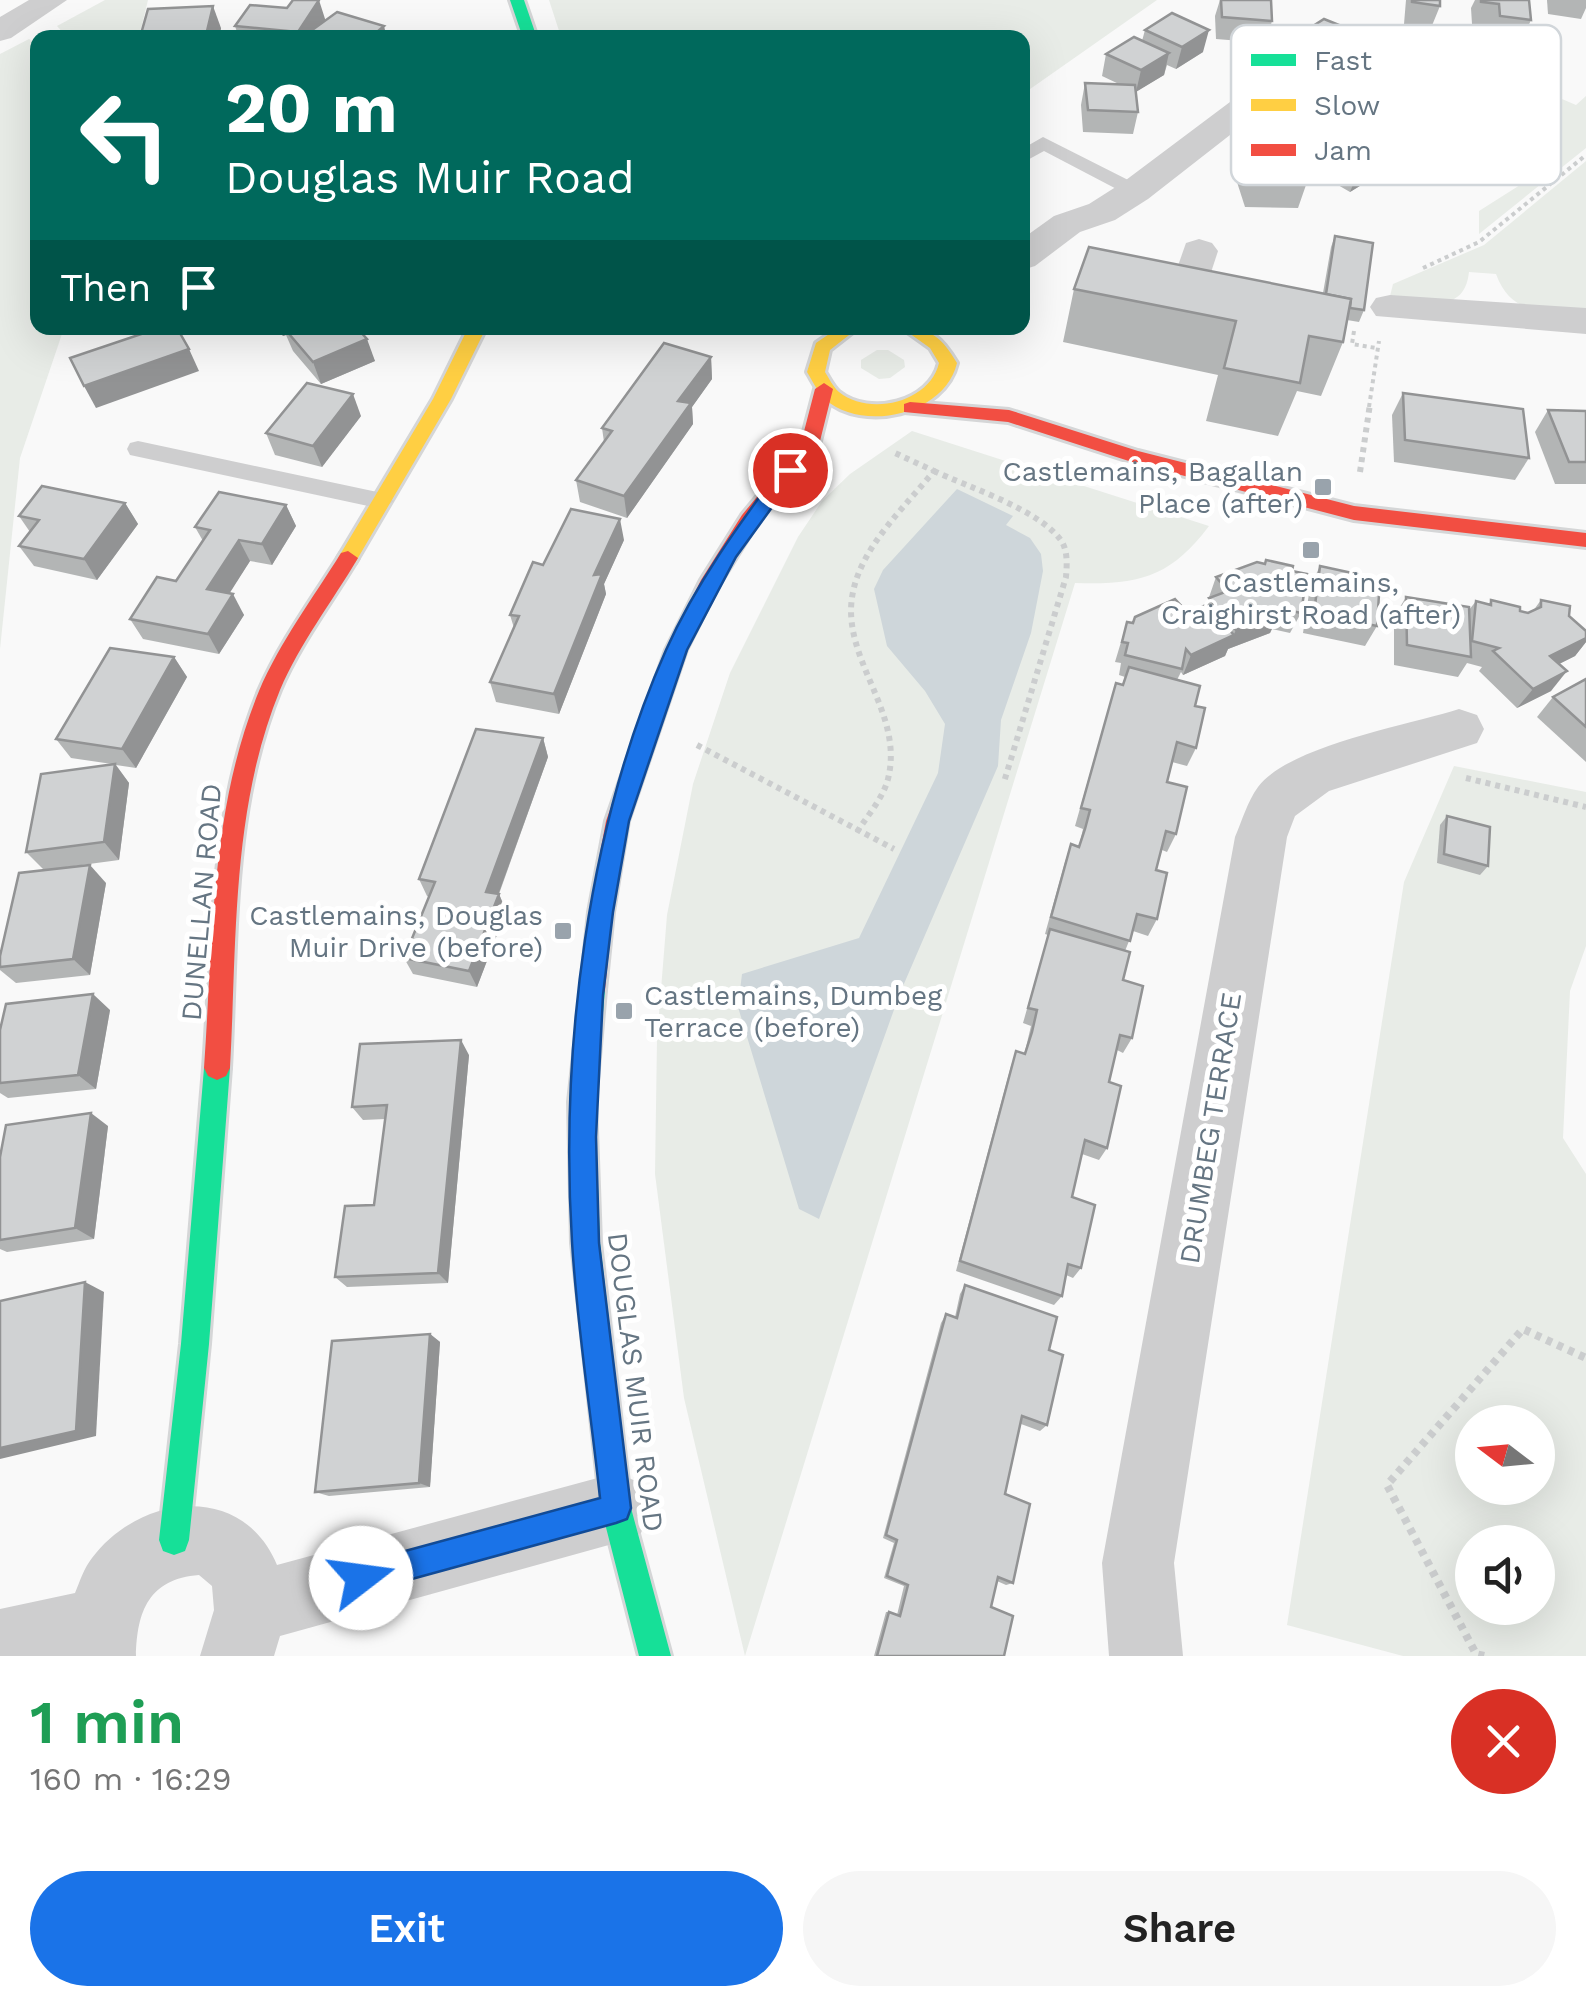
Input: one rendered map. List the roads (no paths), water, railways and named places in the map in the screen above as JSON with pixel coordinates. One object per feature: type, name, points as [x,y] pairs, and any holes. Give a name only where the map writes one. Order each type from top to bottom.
[{"type":"street","points":[[517,0],[527,30]]},
{"type":"street","points":[[0,31],[38,2]]},
{"type":"street","points":[[1030,252],[1067,224],[1102,212],[1134,191],[1231,117]]},
{"type":"street","points":[[1200,251],[1168,290],[1226,302]]},
{"type":"street","points":[[1030,256],[1076,265]]},
{"type":"street","points":[[1390,307],[1586,320]]},
{"type":"street","name":"DUNELLAN ROAD","points":[[174,1540],[214,1112],[232,821],[252,732],[271,687],[442,399],[474,335]]},
{"type":"street","points":[[838,335],[822,345],[815,359],[816,374],[824,388],[848,405],[882,412],[910,408],[1009,416],[1134,457],[1354,513],[1586,540]]},
{"type":"street","points":[[799,338],[815,359]]},
{"type":"street","points":[[910,408],[939,392],[947,380],[948,357]]},
{"type":"street","points":[[948,357],[1009,416]]},
{"type":"street","name":"DOUGLAS MUIR ROAD","points":[[655,1656],[616,1508],[586,1243],[582,1102],[590,995],[617,821],[676,650],[708,585],[749,520],[810,445],[824,388]]},
{"type":"street","name":"DOUGLAS MUIR ROAD","points":[[810,445],[882,412]]},
{"type":"street","name":"DRUMBEG TERRACE","points":[[1146,1656],[1138,1563],[1261,837],[1276,802],[1298,782],[1336,765],[1436,737]]},
{"type":"street","points":[[0,1646],[100,1640],[118,1582],[151,1550],[174,1540],[201,1538],[234,1554],[247,1576],[244,1632],[616,1508]]},
{"type":"lane","points":[[1030,152],[1043,143],[1134,191]]},
{"type":"lane","points":[[138,450],[382,501]]},
{"type":"place","name":"Castlemains, Bagallan Place (after)","points":[[1323,487]]},
{"type":"place","name":"Castlemains, Craighirst Road (after)","points":[[1311,550]]},
{"type":"place","name":"Castlemains, Douglas Muir Drive (before)","points":[[563,931]]},
{"type":"place","name":"Castlemains, Dumbeg Terrace (before)","points":[[624,1011]]}]
